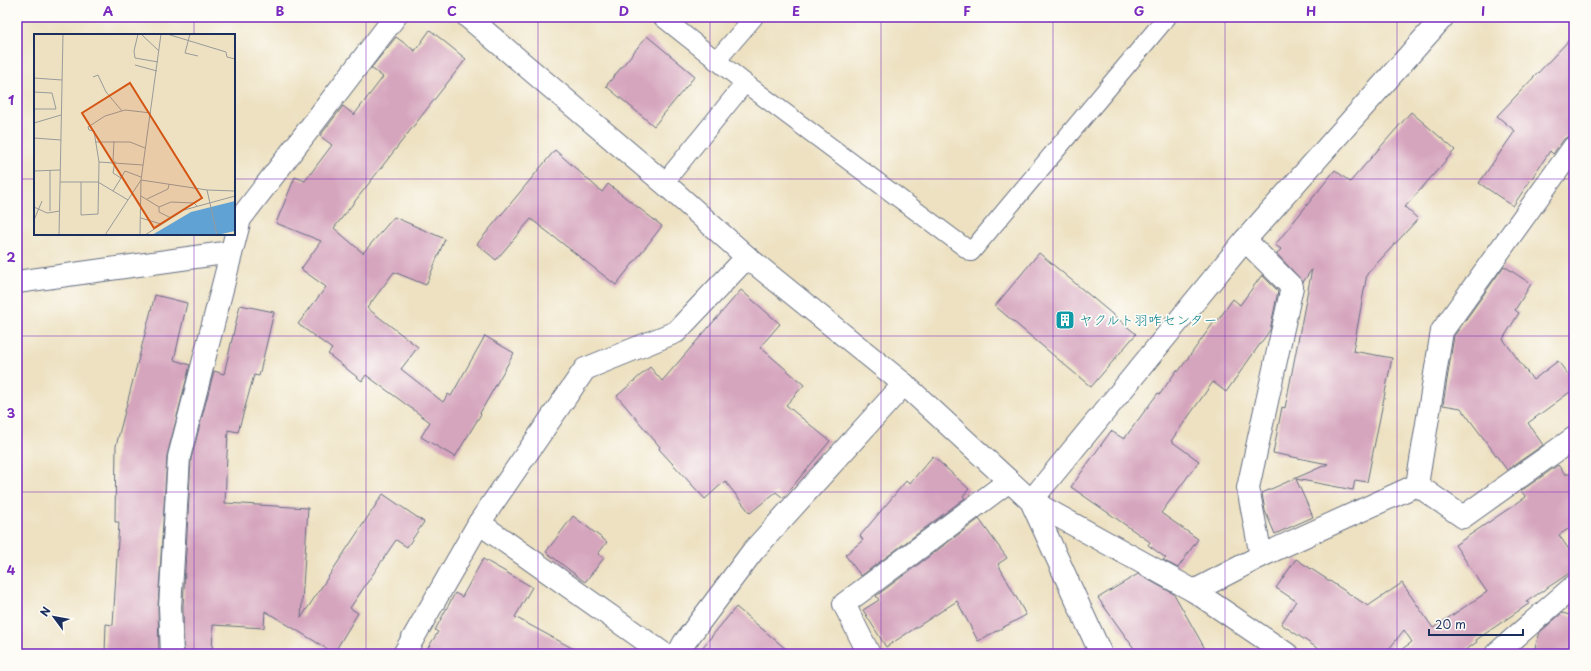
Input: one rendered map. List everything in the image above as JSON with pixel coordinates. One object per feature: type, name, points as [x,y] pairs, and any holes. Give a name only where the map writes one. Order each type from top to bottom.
[{"type":"street","points":[[172,654],[170,607],[179,457],[240,219],[395,17]]},
{"type":"street","points":[[468,17],[664,183],[747,257],[904,384],[1031,502],[1194,591],[1287,654]]},
{"type":"street","points":[[1031,502],[1246,240],[1443,17]]},
{"type":"street","points":[[1417,485],[1442,331],[1574,147]]},
{"type":"street","points":[[1246,240],[1292,287],[1248,488],[1261,556]]},
{"type":"street","points":[[17,282],[231,252]]},
{"type":"street","points":[[404,654],[479,523],[585,368],[676,332],[747,257]]},
{"type":"street","points":[[687,650],[753,551],[904,384]]},
{"type":"street","points":[[1417,485],[1463,517],[1574,438]]},
{"type":"street","points":[[870,654],[844,604],[1009,481]]},
{"type":"street","points":[[1194,591],[1261,556],[1417,485]]},
{"type":"street","points":[[1031,502],[1101,654]]},
{"type":"street","points":[[479,523],[664,654]]},
{"type":"street","points":[[1496,654],[1574,586]]},
{"type":"lane","points":[[662,17],[716,61],[971,252],[1167,17]]},
{"type":"lane","points":[[716,61],[754,17]]},
{"type":"lane","points":[[664,183],[745,83]]},
{"type":"building","points":[[430,30],[466,59],[334,228],[363,253],[394,217],[445,239],[426,285],[394,272],[367,308],[418,347],[401,369],[443,402],[448,394],[451,396],[485,336],[514,353],[480,413],[481,414],[455,457],[421,437],[430,422],[366,375],[362,381],[328,354],[332,349],[298,324],[326,287],[301,269],[321,241],[276,223],[295,177],[305,181],[332,145],[320,136],[343,106],[354,115],[383,77],[371,68],[396,37],[415,51]]},
{"type":"building","points":[[1574,35],[1574,135],[1564,139],[1553,154],[1550,151],[1513,206],[1479,183],[1515,131],[1497,116]]},
{"type":"building","points":[[647,36],[695,76],[654,126],[606,86]]},
{"type":"building","points":[[1411,112],[1455,150],[1405,207],[1418,219],[1367,274],[1353,351],[1392,358],[1367,482],[1355,480],[1353,490],[1296,479],[1313,517],[1275,534],[1265,511],[1262,493],[1328,464],[1273,453],[1282,407],[1285,408],[1312,269],[1303,282],[1277,254],[1281,249],[1275,245],[1335,170],[1350,182]]},
{"type":"building","points":[[555,150],[602,192],[608,184],[662,226],[616,285],[531,219],[496,260],[477,244]]},
{"type":"building","name":"ヤクルト羽咋センター","points":[[1039,253],[1136,334],[1091,387],[995,306]]},
{"type":"building","points":[[1504,266],[1531,284],[1515,310],[1519,313],[1503,339],[1533,380],[1558,361],[1574,383],[1574,389],[1528,423],[1543,445],[1507,470],[1461,408],[1443,405],[1454,336]]},
{"type":"building","points":[[1262,275],[1278,291],[1270,330],[1226,392],[1213,382],[1171,441],[1199,461],[1161,513],[1198,539],[1178,568],[1163,560],[1166,558],[1148,545],[1150,542],[1071,487],[1111,431],[1124,439],[1158,393],[1160,394],[1177,370],[1178,372],[1214,322],[1216,323],[1233,299],[1240,305]]},
{"type":"building","points":[[741,290],[780,324],[760,347],[804,385],[786,405],[830,441],[783,498],[776,492],[750,513],[725,481],[705,499],[659,449],[660,447],[617,396],[650,367],[662,381]]},
{"type":"building","points":[[155,295],[187,303],[174,360],[190,365],[167,456],[158,606],[159,654],[105,654],[106,624],[113,625],[119,522],[115,522],[116,446]]},
{"type":"building","points":[[240,305],[274,312],[259,376],[254,375],[238,432],[228,430],[225,503],[308,508],[301,618],[383,494],[424,522],[407,547],[396,540],[350,608],[358,613],[334,653],[265,611],[264,628],[213,625],[212,654],[184,654],[183,607],[191,459],[214,371],[224,374]]},
{"type":"building","points":[[933,456],[969,489],[963,496],[965,498],[861,576],[845,555],[863,540],[860,536],[906,481],[909,484]]},
{"type":"building","points":[[1558,465],[1565,474],[1574,474],[1574,525],[1559,535],[1574,557],[1574,570],[1526,602],[1530,603],[1476,640],[1477,642],[1460,654],[1395,654],[1412,642],[1404,630],[1385,654],[1326,654],[1281,624],[1296,601],[1276,588],[1296,559],[1368,606],[1402,583],[1433,628],[1487,592],[1455,545],[1526,497],[1521,491]]},
{"type":"building","points":[[573,516],[607,542],[598,554],[604,558],[585,582],[546,552]]},
{"type":"building","points":[[979,519],[1007,558],[998,564],[1026,615],[978,641],[957,601],[886,647],[863,610],[879,600],[876,596]]},
{"type":"building","points":[[483,559],[532,587],[515,617],[583,654],[424,654],[438,632],[435,630],[455,593],[462,597]]},
{"type":"building","points":[[1138,574],[1174,594],[1208,654],[1138,654],[1098,598]]},
{"type":"building","points":[[736,607],[792,654],[697,654]]},
{"type":"building","points":[[1562,613],[1574,616],[1574,654],[1533,654],[1540,632]]},
{"type":"place","name":"ヤクルト羽咋センター","points":[[1065,320]]}]
